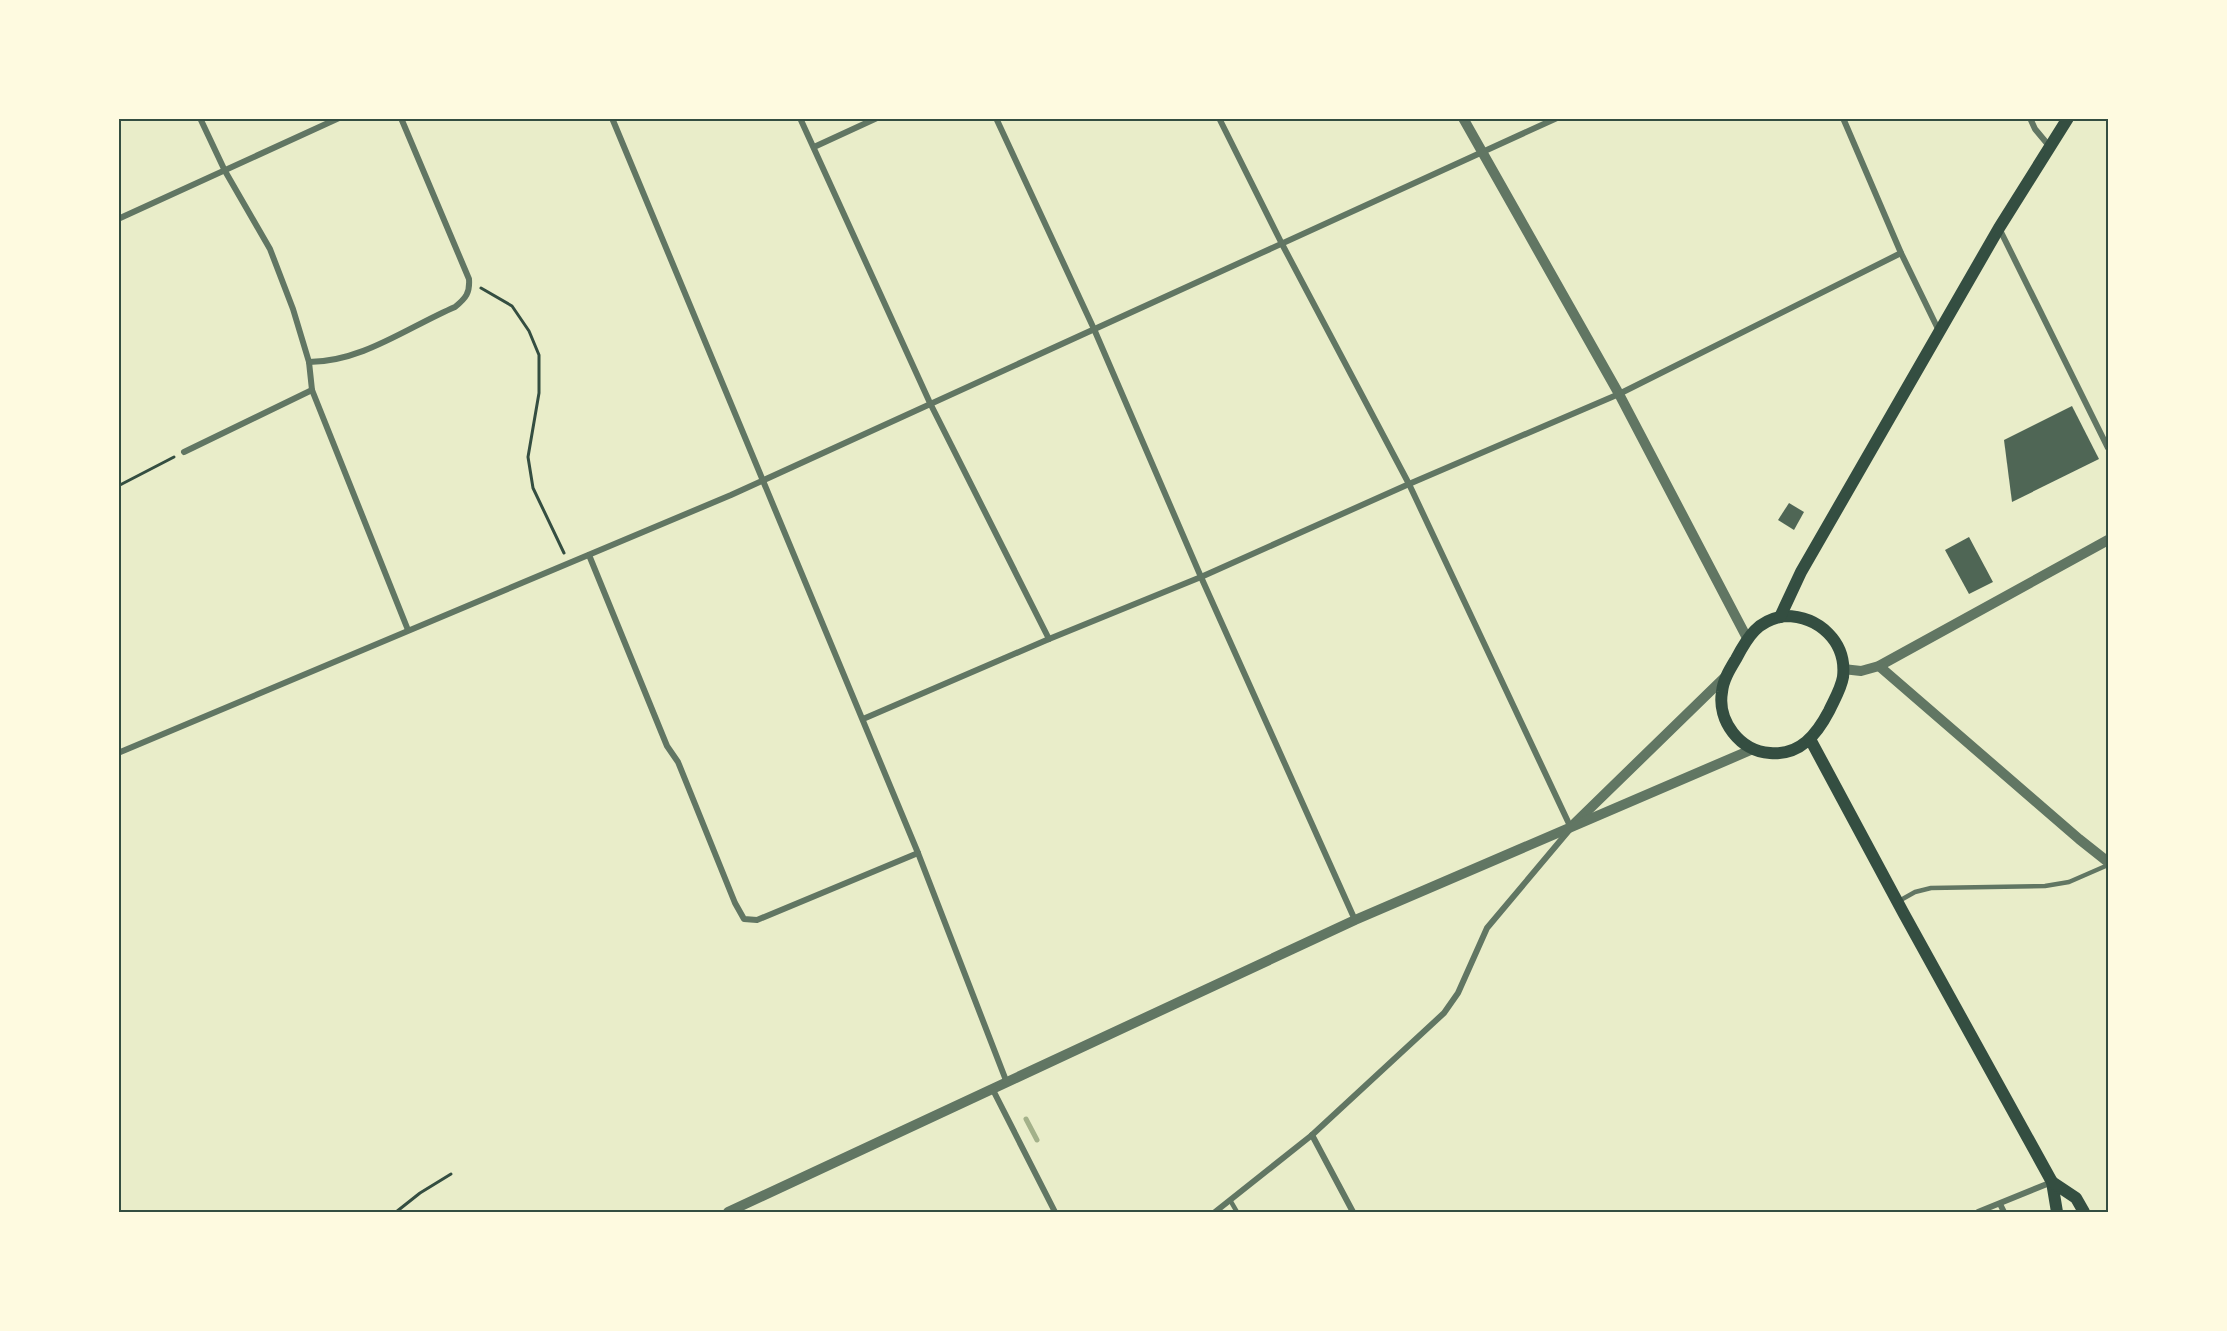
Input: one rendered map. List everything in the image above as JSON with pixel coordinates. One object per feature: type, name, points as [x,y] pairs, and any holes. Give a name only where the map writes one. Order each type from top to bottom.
[{"type":"main road","points":[[1780,617],[1801,572],[1999,228],[2068,118]]},
{"type":"main road","points":[[1780,617],[1803,618],[1826,630],[1837,644],[1843,669],[1837,695],[1822,725],[1810,739],[1792,751],[1770,753],[1753,749],[1736,736],[1725,720],[1721,700],[1724,682],[1747,638],[1760,625],[1780,617]]},
{"type":"main road","points":[[1810,739],[2052,1182],[2057,1212]]},
{"type":"main road","points":[[2052,1182],[2076,1198],[2085,1212]]},
{"type":"street","points":[[200,118],[225,171],[270,249],[293,309],[309,362],[312,390],[408,630]]},
{"type":"street","points":[[118,219],[339,118]]},
{"type":"street","points":[[309,362],[327,362],[359,353],[456,307],[467,297],[470,288],[469,279],[401,118]]},
{"type":"street","points":[[612,118],[918,854],[1008,1083]]},
{"type":"street","points":[[800,118],[930,403],[1049,639]]},
{"type":"street","points":[[814,147],[877,118]]},
{"type":"street","points":[[996,118],[1094,329],[1201,577],[1355,920]]},
{"type":"street","points":[[1219,118],[1282,244],[1409,484],[1571,828]]},
{"type":"street","points":[[1462,118],[1619,394],[1747,638]]},
{"type":"street","points":[[118,753],[731,495],[1557,118]]},
{"type":"street","points":[[1843,118],[1901,253],[1940,331]]},
{"type":"street","points":[[2030,118],[2035,129],[2050,147]]},
{"type":"street","points":[[1999,228],[2109,448]]},
{"type":"street","points":[[862,719],[1201,577],[1619,394],[1901,253]]},
{"type":"street","points":[[184,452],[312,390]]},
{"type":"street","points":[[1843,669],[1861,671],[1880,666],[2109,540]]},
{"type":"street","points":[[589,555],[667,746],[678,762],[735,903],[744,919],[757,920],[918,854]]},
{"type":"street","points":[[1880,666],[2109,864]]},
{"type":"street","points":[[1215,1212],[1312,1135],[1448,1008],[1458,993],[1487,928],[1571,828],[1728,674]]},
{"type":"street","points":[[728,1212],[1355,920],[1753,749]]},
{"type":"street","points":[[993,1090],[1055,1212]]},
{"type":"street","points":[[1312,1135],[1353,1212]]},
{"type":"street","points":[[1978,1212],[2052,1182]]},
{"type":"street","points":[[2000,1204],[2004,1212]]},
{"type":"lane","points":[[1897,902],[1916,892],[1931,888],[2045,886],[2061,883],[2109,864]]},
{"type":"lane","points":[[1230,1200],[1237,1212]]},
{"type":"path","points":[[469,279],[512,306],[529,331],[539,355],[539,393],[528,457],[533,488],[569,563]]},
{"type":"path","points":[[118,486],[184,452]]},
{"type":"path","points":[[396,1212],[420,1193],[451,1174]]},
{"type":"building","points":[[2072,406],[2099,459],[2012,502],[2004,440]]},
{"type":"building","points":[[1789,503],[1804,512],[1794,530],[1778,520]]},
{"type":"building","points":[[1969,537],[1993,582],[1969,594],[1945,550]]},
{"type":"waterway","points":[[1026,1119],[1037,1140]]}]
